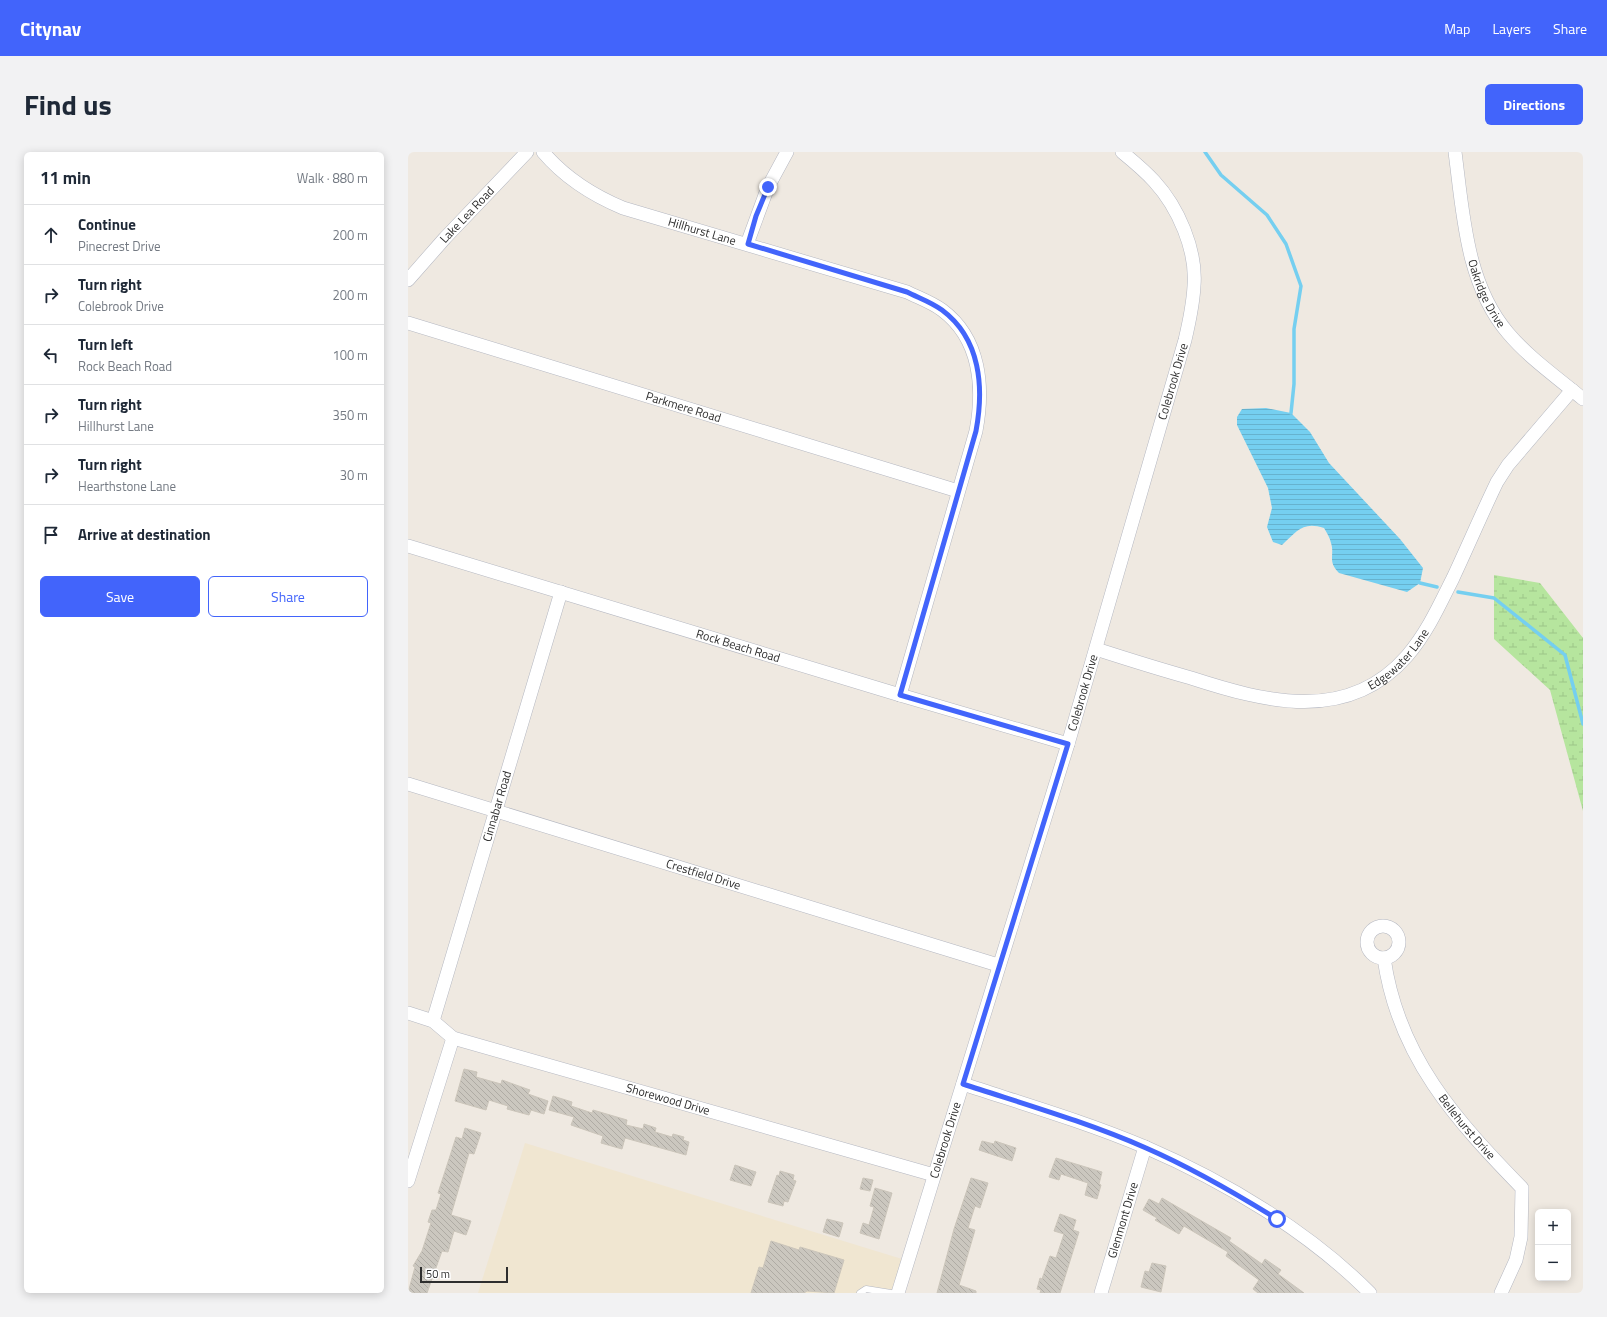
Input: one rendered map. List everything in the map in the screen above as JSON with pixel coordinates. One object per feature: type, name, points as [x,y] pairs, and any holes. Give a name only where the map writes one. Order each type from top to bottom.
[{"type":"street","name":"Lake Lea Road","points":[[408,280],[445,238],[528,152]]},
{"type":"street","name":"Hillhurst Lane","points":[[543,152],[575,182],[606,201],[649,216],[907,292],[938,308],[955,324],[968,342],[976,359],[981,384],[981,406],[976,431],[900,695]]},
{"type":"street","points":[[748,244],[756,216],[768,187],[787,152]]},
{"type":"street","name":"Colebrook Drive","points":[[898,1293],[963,1084],[998,965],[1068,744],[1185,340],[1195,285],[1189,245],[1174,210],[1154,181],[1122,152]]},
{"type":"street","name":"Oakridge Drive","points":[[1455,152],[1462,209],[1471,257],[1484,295],[1497,318],[1512,338],[1583,399]]},
{"type":"street","name":"Parkmere Road","points":[[408,323],[958,491]]},
{"type":"street","name":"Edgewater Lane","points":[[1096,649],[1230,690],[1280,701],[1299,702],[1323,700],[1343,697],[1365,689],[1389,673],[1408,656],[1441,602],[1497,482],[1513,459],[1572,390]]},
{"type":"street","name":"Rock Beach Road","points":[[408,546],[900,695],[1068,744]]},
{"type":"street","name":"Cinnabar Road","points":[[433,1021],[561,592]]},
{"type":"street","name":"Crestfield Drive","points":[[408,784],[998,965]]},
{"type":"street","name":"Bellehurst Drive","points":[[1384,958],[1396,1008],[1410,1043],[1429,1079],[1450,1110],[1522,1188],[1521,1237],[1516,1260],[1501,1293]]},
{"type":"street","name":"Shorewood Drive","points":[[408,1013],[433,1021],[453,1038],[934,1175]]},
{"type":"street","points":[[408,1181],[453,1038]]},
{"type":"street","points":[[963,1084],[1086,1124],[1145,1147],[1229,1190],[1277,1219],[1312,1244],[1370,1293]]},
{"type":"street","name":"Glenmont Drive","points":[[1101,1293],[1145,1147]]},
{"type":"lane","points":[[860,1293],[866,1289],[891,1293]]},
{"type":"shaded area","points":[[525,1143],[902,1259],[892,1293],[478,1293]]},
{"type":"green space","points":[[1494,575],[1540,583],[1583,638],[1583,811],[1550,690],[1494,639]]},
{"type":"water","points":[[1266,408],[1291,413],[1310,432],[1329,463],[1400,539],[1423,568],[1420,583],[1407,592],[1339,573],[1335,569],[1332,561],[1331,541],[1324,528],[1317,526],[1305,527],[1301,529],[1282,545],[1273,542],[1267,527],[1272,508],[1268,488],[1237,425],[1237,417],[1242,409]]},
{"type":"building","points":[[464,1069],[477,1072],[476,1077],[501,1084],[502,1080],[530,1090],[528,1094],[548,1101],[544,1114],[531,1110],[529,1115],[507,1109],[508,1106],[489,1100],[486,1110],[455,1101]]},
{"type":"building","points":[[553,1096],[572,1102],[571,1106],[592,1113],[593,1110],[627,1120],[626,1125],[643,1129],[644,1124],[656,1128],[655,1132],[672,1137],[673,1134],[684,1137],[683,1140],[689,1142],[686,1155],[625,1138],[622,1149],[601,1143],[603,1136],[571,1125],[574,1117],[549,1110]]},
{"type":"building","points":[[465,1128],[481,1133],[474,1154],[469,1153],[451,1215],[471,1221],[466,1235],[454,1231],[448,1252],[442,1251],[427,1293],[408,1293],[415,1267],[413,1266],[422,1251],[431,1223],[428,1222],[432,1210],[436,1210],[441,1194],[438,1193],[456,1137],[462,1139]]},
{"type":"building","points":[[982,1141],[994,1144],[995,1141],[1016,1148],[1012,1161],[979,1150]]},
{"type":"building","points":[[1056,1158],[1102,1172],[1099,1184],[1101,1185],[1097,1199],[1085,1195],[1088,1183],[1061,1174],[1059,1180],[1049,1177]]},
{"type":"building","points":[[735,1165],[756,1172],[751,1186],[730,1180]]},
{"type":"building","points":[[780,1171],[794,1175],[793,1180],[796,1181],[788,1202],[784,1201],[783,1206],[768,1202],[777,1175],[779,1176]]},
{"type":"building","points":[[863,1178],[873,1180],[870,1191],[860,1189]]},
{"type":"building","points":[[971,1178],[988,1183],[980,1208],[975,1206],[968,1228],[975,1230],[959,1285],[976,1291],[976,1293],[937,1293],[954,1229]]},
{"type":"building","points":[[875,1188],[892,1193],[879,1239],[860,1233],[863,1223],[869,1225],[874,1207],[870,1206]]},
{"type":"building","points":[[1162,1198],[1231,1238],[1229,1241],[1262,1264],[1265,1259],[1281,1270],[1278,1274],[1304,1293],[1258,1293],[1253,1289],[1259,1280],[1226,1256],[1228,1252],[1184,1226],[1179,1234],[1155,1220],[1157,1218],[1143,1210],[1149,1199],[1159,1204]]},
{"type":"building","points":[[1060,1214],[1076,1220],[1073,1230],[1079,1232],[1060,1293],[1040,1293],[1041,1290],[1037,1289],[1040,1278],[1042,1279],[1050,1256],[1056,1258],[1064,1234],[1054,1231]]},
{"type":"building","points":[[827,1219],[843,1223],[839,1237],[823,1232]]},
{"type":"building","points":[[771,1241],[799,1250],[800,1247],[844,1260],[834,1293],[807,1291],[804,1293],[751,1293],[759,1267],[763,1268]]},
{"type":"building","points":[[1152,1263],[1166,1266],[1161,1292],[1141,1287],[1145,1271],[1149,1272]]},
{"type":"waterway","points":[[1205,152],[1221,175],[1267,215],[1286,244],[1301,286],[1294,329],[1294,384],[1291,413]]},
{"type":"waterway","points":[[1420,583],[1437,587]]},
{"type":"waterway","points":[[1458,592],[1494,598],[1565,655],[1583,724]]},
{"type":"route","points":[[768,187],[756,216],[748,244],[907,292],[929,302],[943,311],[955,324],[968,342],[976,359],[981,384],[981,406],[976,431],[900,695],[1068,744],[998,965],[963,1084],[1086,1124],[1145,1147],[1184,1165],[1277,1219]]}]
